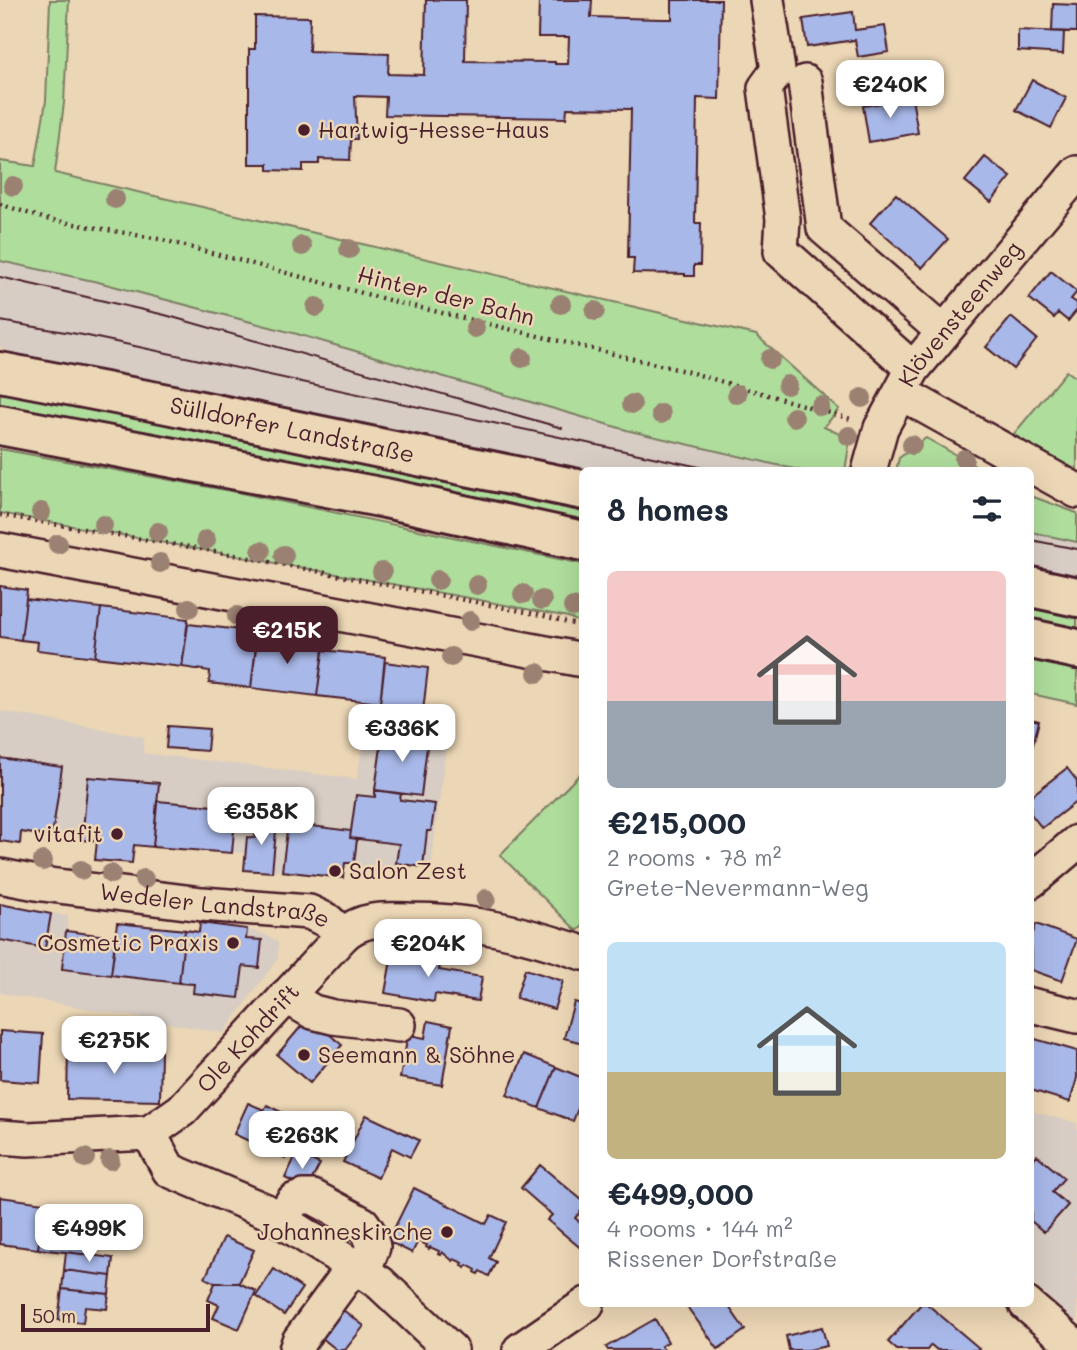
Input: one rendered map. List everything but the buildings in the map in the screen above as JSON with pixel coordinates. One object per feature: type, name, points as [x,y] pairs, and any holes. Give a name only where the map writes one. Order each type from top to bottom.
[{"type":"highway","name":"Sülldorfer Landstraße","points":[[0,372],[176,405],[579,489]]},
{"type":"highway","points":[[0,425],[385,498],[579,540]]},
{"type":"highway","points":[[1034,588],[1077,597]]},
{"type":"highway","points":[[1034,640],[1077,649]]},
{"type":"street","points":[[767,0],[778,70],[765,88],[783,219],[781,251],[907,381],[1077,491]]},
{"type":"street","points":[[805,82],[824,228],[943,331]]},
{"type":"street","name":"Klövensteenweg","points":[[875,450],[907,381],[943,331],[1077,173]]},
{"type":"street","points":[[0,550],[579,659]]},
{"type":"street","points":[[1034,878],[1077,842]]},
{"type":"street","name":"Wedeler Landstraße","points":[[0,876],[42,884],[202,904],[309,912],[328,921],[343,935],[355,926],[372,920],[456,921],[508,930],[579,952]]},
{"type":"street","name":"Ole Kohdrift","points":[[149,1133],[182,1110],[343,935]]},
{"type":"street","points":[[286,996],[313,1012],[399,1025]]},
{"type":"street","points":[[1034,1006],[1077,1016]]},
{"type":"street","points":[[0,1137],[28,1139],[149,1133],[169,1171],[267,1211],[359,1269],[380,1283],[452,1350]]},
{"type":"street","points":[[296,1350],[299,1341],[359,1269]]},
{"type":"street","points":[[520,1350],[583,1307]]},
{"type":"street","points":[[1029,1307],[1077,1348]]},
{"type":"path","name":"Hinter der Bahn","points":[[0,204],[46,219],[159,239],[396,302],[689,372],[875,450]]},
{"type":"path","points":[[0,515],[219,552],[541,615],[579,626]]},
{"type":"shaded area","points":[[0,261],[98,282],[297,334],[630,431],[786,467],[579,467],[579,470],[35,363],[0,347]]},
{"type":"shaded area","points":[[1034,533],[1077,542],[1077,578],[1034,570]]},
{"type":"shaded area","points":[[0,711],[144,737],[143,753],[357,779],[365,731],[447,740],[431,867],[397,863],[394,872],[346,863],[343,878],[244,870],[245,853],[134,845],[132,863],[95,860],[97,841],[22,832],[20,844],[0,841]]},
{"type":"shaded area","points":[[0,904],[68,916],[67,932],[115,937],[117,923],[198,932],[200,923],[247,929],[278,942],[278,958],[224,1033],[0,993]]},
{"type":"shaded area","points":[[1034,1112],[1077,1123],[1077,1323],[1034,1285]]},
{"type":"green space","points":[[50,0],[69,0],[64,103],[55,173],[756,335],[839,409],[824,427],[842,435],[849,446],[846,467],[786,467],[630,431],[297,334],[98,282],[0,261],[0,161],[35,166],[46,101]]},
{"type":"green space","points":[[1066,371],[1077,379],[1077,472],[1013,435]]},
{"type":"green space","points":[[0,389],[579,511],[579,527],[0,414]]},
{"type":"green space","points":[[926,438],[977,467],[897,467],[899,458]]},
{"type":"green space","points":[[0,449],[231,491],[579,563],[579,622],[568,617],[474,599],[0,513]]},
{"type":"green space","points":[[1034,497],[1077,513],[1077,542],[1034,533]]},
{"type":"green space","points":[[1034,607],[1077,616],[1077,632],[1034,624]]},
{"type":"green space","points":[[1034,657],[1077,666],[1077,704],[1034,695]]},
{"type":"green space","points":[[579,775],[579,929],[577,931],[500,855]]},
{"type":"tram line","points":[[0,277],[165,315],[562,428]]},
{"type":"tram line","points":[[0,321],[83,335],[699,467]]},
{"type":"tram line","points":[[1034,541],[1077,549]]},
{"type":"place","name":"Hartwig-Hesse-Haus","points":[[304,130]]},
{"type":"place","name":"vitafit","points":[[117,834]]},
{"type":"place","name":"Salon Zest","points":[[335,871]]},
{"type":"place","name":"Cosmetic Praxis","points":[[233,943]]},
{"type":"place","name":"Seemann & Söhne","points":[[304,1055]]},
{"type":"place","name":"Johanneskirche","points":[[447,1232]]}]
